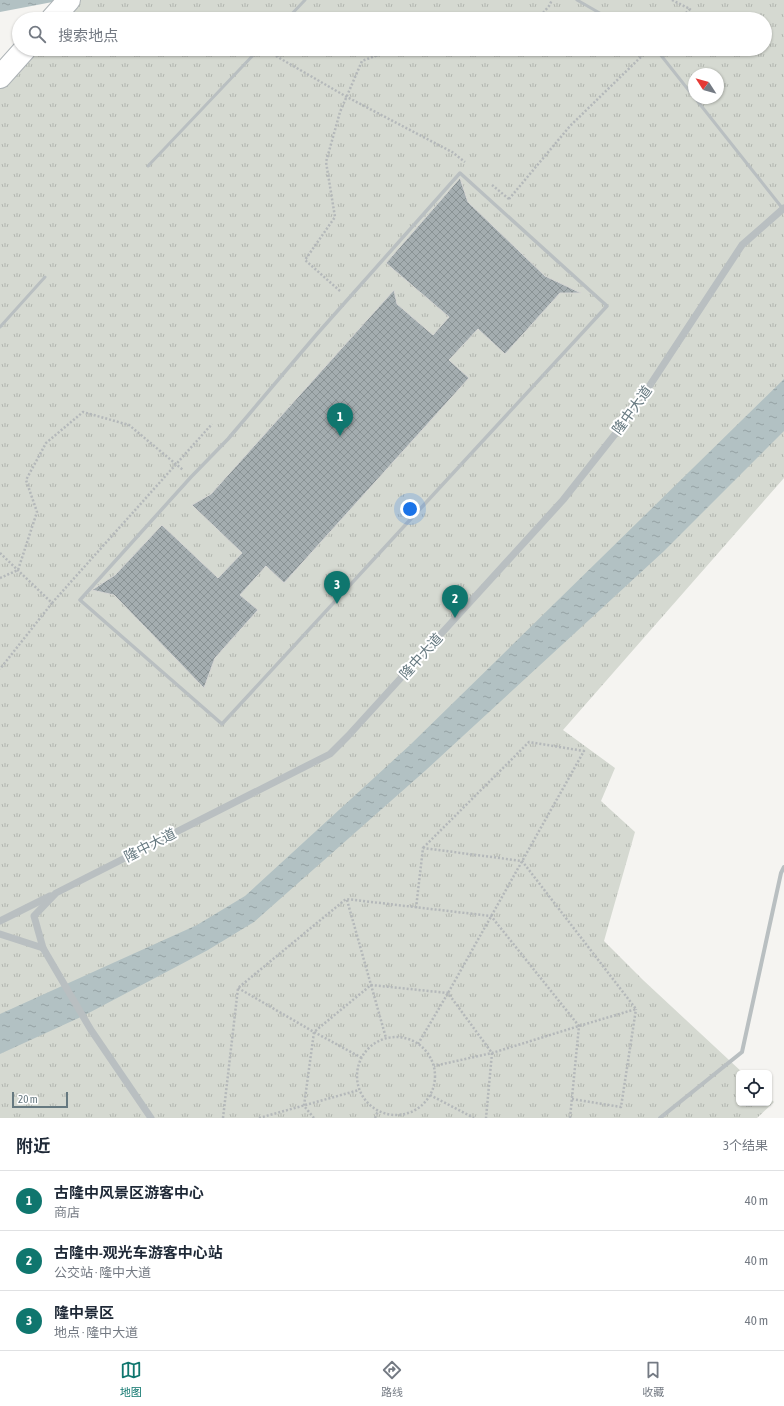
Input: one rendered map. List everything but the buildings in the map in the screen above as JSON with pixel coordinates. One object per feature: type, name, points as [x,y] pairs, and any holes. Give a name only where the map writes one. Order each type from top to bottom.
[{"type":"main road","points":[[58,12],[69,0]]},
{"type":"main road","points":[[0,77],[19,56]]},
{"type":"street","points":[[460,173],[500,209],[606,306],[222,724],[80,600],[228,438],[460,173]]},
{"type":"street","name":"隆中大道","points":[[152,1118],[91,1030],[43,948],[34,916],[56,893],[330,754],[563,500],[631,414],[742,245],[784,209]]},
{"type":"street","points":[[660,1118],[742,1052],[781,874],[784,867]]},
{"type":"street","points":[[0,921],[56,893]]},
{"type":"street","points":[[0,934],[43,948]]},
{"type":"lane","points":[[294,12],[305,0]]},
{"type":"lane","points":[[577,0],[598,12]]},
{"type":"lane","points":[[148,166],[251,56]]},
{"type":"lane","points":[[661,56],[688,90]]},
{"type":"lane","points":[[699,104],[784,209]]},
{"type":"lane","points":[[0,327],[45,277]]},
{"type":"path","points":[[544,12],[552,0]]},
{"type":"path","points":[[672,0],[690,9],[687,12]]},
{"type":"path","points":[[275,56],[347,97],[452,152],[469,166]]},
{"type":"path","points":[[350,299],[305,260],[335,217],[326,162],[340,112],[362,61],[375,56]]},
{"type":"path","points":[[500,209],[570,126],[642,56]]},
{"type":"path","points":[[486,180],[509,199]]},
{"type":"path","points":[[0,578],[18,570],[37,512],[26,480],[46,443],[84,412],[129,425],[191,477]]},
{"type":"path","points":[[0,669],[52,603],[212,424]]},
{"type":"path","points":[[0,553],[52,603]]},
{"type":"path","points":[[416,908],[423,848],[529,742],[584,751],[418,1044]]},
{"type":"path","points":[[423,848],[522,861],[636,1009],[621,1107],[572,1099]]},
{"type":"path","points":[[346,900],[386,1038]]},
{"type":"path","points":[[223,1118],[238,988],[346,900],[491,916],[579,1026],[570,1118]]},
{"type":"path","points":[[314,1118],[304,1106],[314,1032],[371,985],[448,993],[492,1053],[486,1118]]},
{"type":"path","points":[[238,988],[362,1058]]},
{"type":"path","points":[[434,1066],[492,1053],[636,1009]]},
{"type":"path","points":[[400,1037],[413,1040],[424,1048],[432,1059],[435,1072],[434,1085],[430,1095],[420,1108],[408,1114],[395,1116],[383,1114],[372,1108],[363,1099],[359,1090],[356,1075],[359,1062],[365,1051],[374,1043],[386,1038],[400,1037]]},
{"type":"path","points":[[259,1118],[359,1090]]},
{"type":"path","points":[[430,1095],[474,1118]]},
{"type":"path","points":[[375,1118],[378,1111]]},
{"type":"path","points":[[408,1114],[409,1118]]},
{"type":"green space","points":[[68,0],[784,0],[784,478],[563,730],[615,768],[601,801],[635,832],[604,941],[643,980],[740,1070],[736,1070],[736,1106],[770,1106],[757,1118],[0,1118],[0,74],[17,56],[772,56],[772,12],[57,12]]},
{"type":"water","points":[[0,0],[63,0],[0,12]]},
{"type":"water","points":[[784,379],[784,431],[663,552],[426,770],[254,922],[208,950],[83,1016],[0,1054],[0,1014],[197,925],[245,896],[410,745]]},
{"type":"place","name":"古隆中风景区游客中心","points":[[340,436]]},
{"type":"place","name":"隆中景区","points":[[337,604]]},
{"type":"place","name":"古隆中-观光车游客中心站","points":[[455,618]]}]
